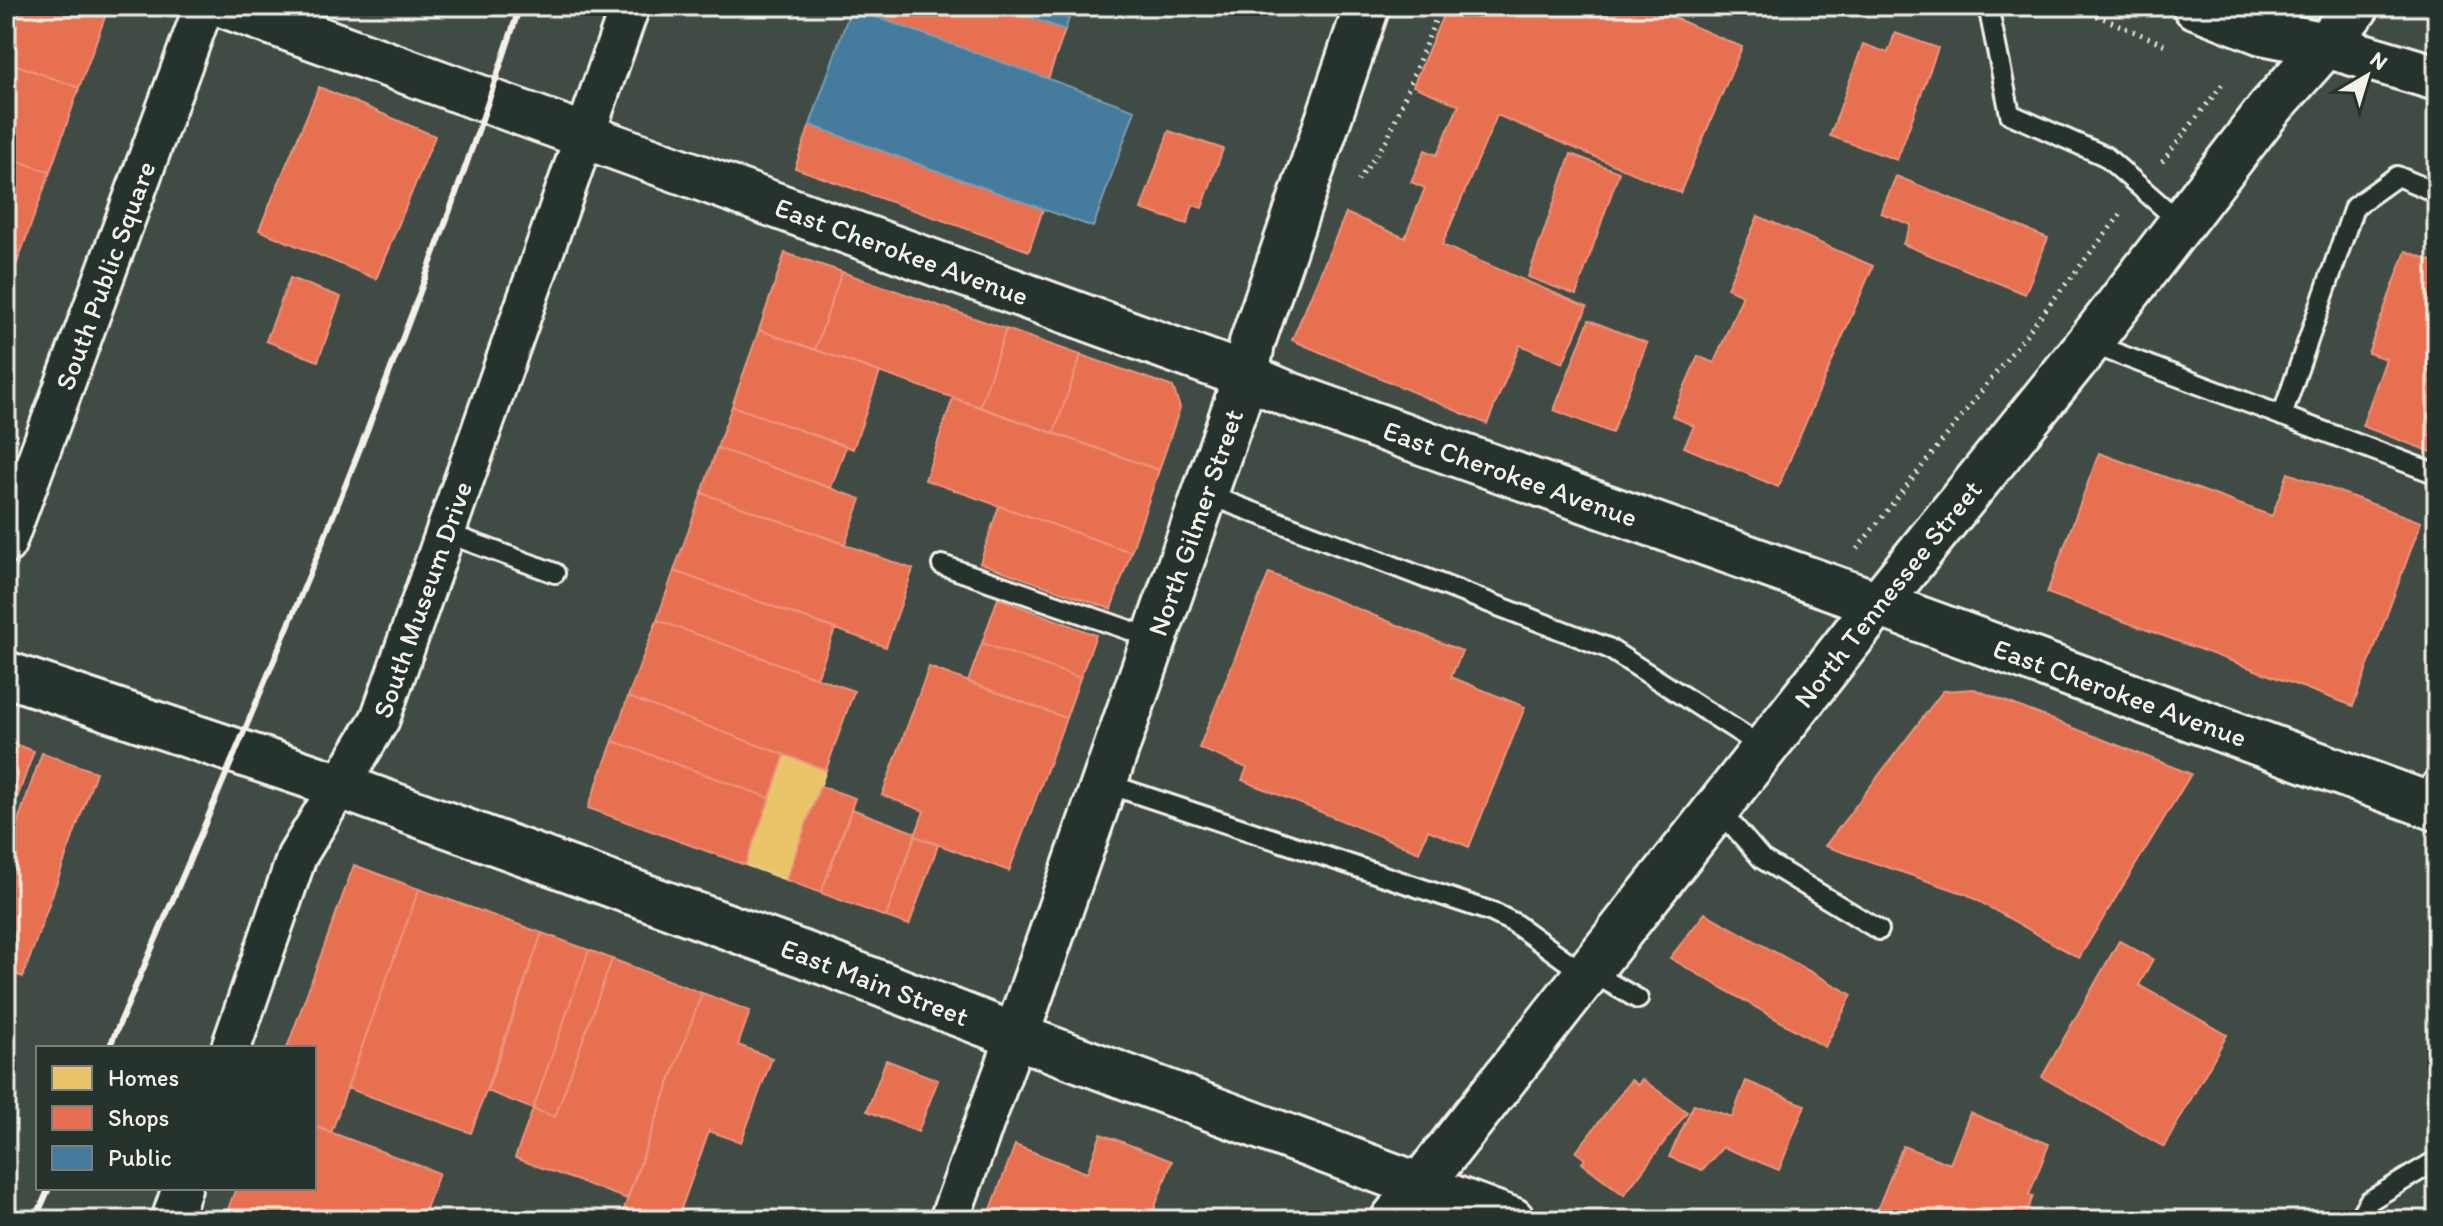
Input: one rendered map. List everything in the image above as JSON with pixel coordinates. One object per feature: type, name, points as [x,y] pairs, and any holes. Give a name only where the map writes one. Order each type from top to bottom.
[{"type":"main road","name":"East Cherokee Avenue","points":[[227,6],[1246,376],[1290,395],[1878,604],[2431,795]]},
{"type":"main road","points":[[2195,6],[2262,32],[2326,45],[2437,78]]},
{"type":"main road","name":"North Tennessee Street","points":[[1393,1220],[1878,604],[2089,343],[2270,108],[2357,6]]},
{"type":"main road","name":"North Gilmer Street","points":[[1016,1036],[1246,376],[1252,343],[1360,11]]},
{"type":"main road","name":"East Main Street","points":[[6,674],[340,786],[806,955],[1512,1220]]},
{"type":"street","name":"South Public Square","points":[[6,544],[204,6]]},
{"type":"street","name":"South Museum Drive","points":[[232,1046],[297,856],[380,719],[630,6]]},
{"type":"street","points":[[949,1220],[1016,1036]]},
{"type":"street","points":[[171,1220],[181,1190]]},
{"type":"lane","points":[[1988,6],[2010,114],[2105,156],[2181,223]]},
{"type":"lane","points":[[2282,416],[2354,207],[2397,176],[2437,193]]},
{"type":"lane","points":[[2089,343],[2437,474]]},
{"type":"lane","points":[[1206,494],[1608,648],[1764,748]]},
{"type":"lane","points":[[446,533],[555,573]]},
{"type":"lane","points":[[942,565],[1155,639]]},
{"type":"lane","points":[[1105,783],[1492,912],[1514,923],[1588,973],[1638,999]]},
{"type":"lane","points":[[1718,808],[1762,859],[1879,930]]},
{"type":"lane","points":[[2357,1220],[2369,1201],[2437,1160]]},
{"type":"path","points":[[1351,192],[1388,138],[1441,6]]},
{"type":"path","points":[[2074,6],[2172,48]]},
{"type":"path","points":[[1855,551],[2225,81]]},
{"type":"shaded area","points":[[6,6],[2437,6],[2437,1220],[6,1220]]},
{"type":"building: Homes","points":[[785,755],[826,770],[786,880],[745,865]]},
{"type":"building: Shops","points":[[6,6],[109,6],[79,88],[6,61]]},
{"type":"building: Shops","points":[[852,6],[999,6],[1065,30],[1048,79]]},
{"type":"building: Shops","points":[[1447,6],[1647,6],[1742,47],[1680,193],[1497,115],[1442,245],[1587,307],[1563,363],[1520,345],[1487,424],[1292,340],[1346,213],[1405,238],[1425,188],[1411,182],[1425,150],[1437,155],[1459,105],[1413,86]]},
{"type":"building: Shops","points":[[1895,33],[1938,48],[1897,160],[1830,136],[1863,44],[1888,53]]},
{"type":"building: Shops","points":[[6,61],[79,88],[50,172],[6,157]]},
{"type":"building: Shops","points":[[319,87],[435,136],[376,279],[259,230]]},
{"type":"building: Shops","points":[[810,125],[1043,209],[1029,251],[795,168]]},
{"type":"building: Shops","points":[[1169,131],[1223,149],[1202,208],[1193,205],[1187,224],[1141,209]]},
{"type":"building: Shops","points":[[1571,154],[1619,172],[1576,295],[1528,277]]},
{"type":"building: Shops","points":[[6,157],[50,172],[21,252],[6,247]]},
{"type":"building: Shops","points":[[1896,176],[2048,238],[2025,294],[1903,244],[1911,225],[1881,213]]},
{"type":"building: Shops","points":[[1758,216],[1873,266],[1778,487],[1684,447],[1694,426],[1672,416],[1698,356],[1714,363],[1743,295],[1727,288]]},
{"type":"building: Shops","points":[[6,247],[21,252],[6,292]]},
{"type":"building: Shops","points":[[2406,251],[2437,263],[2437,454],[2362,426],[2386,359],[2368,353]]},
{"type":"building: Shops","points":[[785,253],[842,272],[815,350],[759,330]]},
{"type":"building: Shops","points":[[842,272],[1006,329],[980,407],[815,350]]},
{"type":"building: Shops","points":[[290,278],[341,297],[318,361],[266,341]]},
{"type":"building: Shops","points":[[1589,320],[1647,343],[1612,433],[1554,410]]},
{"type":"building: Shops","points":[[1006,329],[1081,355],[1054,433],[980,407]]},
{"type":"building: Shops","points":[[759,330],[880,372],[853,449],[732,406]]},
{"type":"building: Shops","points":[[1081,355],[1173,387],[1180,408],[1159,470],[1054,433]]},
{"type":"building: Shops","points":[[953,398],[1159,470],[1131,552],[925,480]]},
{"type":"building: Shops","points":[[732,406],[846,446],[831,488],[717,448]]},
{"type":"building: Shops","points":[[717,448],[861,499],[845,544],[702,493]]},
{"type":"building: Shops","points":[[2099,453],[2272,516],[2288,473],[2421,522],[2353,706],[2047,593]]},
{"type":"building: Shops","points":[[702,493],[913,569],[886,647],[674,571]]},
{"type":"building: Shops","points":[[999,506],[1131,552],[1111,609],[980,563]]},
{"type":"building: Shops","points":[[674,571],[835,629],[817,678],[657,620]]},
{"type":"building: Shops","points":[[1269,573],[1462,651],[1451,677],[1525,707],[1469,847],[1428,830],[1419,852],[1242,780],[1247,768],[1199,748]]},
{"type":"building: Shops","points":[[998,598],[1096,635],[1080,678],[982,643]]},
{"type":"building: Shops","points":[[657,620],[854,691],[826,770],[628,697]]},
{"type":"building: Shops","points":[[982,643],[1080,678],[1066,718],[968,682]]},
{"type":"building: Shops","points":[[929,667],[1066,718],[1009,871],[915,836],[924,811],[882,795]]},
{"type":"building: Shops","points":[[1974,689],[2191,774],[2079,958],[1966,894],[1825,846],[1943,691]]},
{"type":"building: Shops","points":[[628,697],[785,755],[770,798],[613,741]]},
{"type":"building: Shops","points":[[6,741],[34,751],[6,829]]},
{"type":"building: Shops","points":[[613,741],[770,798],[745,865],[588,808]]},
{"type":"building: Shops","points":[[42,753],[96,772],[23,977],[6,971],[6,855]]},
{"type":"building: Shops","points":[[820,786],[855,798],[821,893],[786,880]]},
{"type":"building: Shops","points":[[852,809],[916,833],[886,917],[821,893]]},
{"type":"building: Shops","points":[[915,836],[938,845],[909,925],[886,917]]},
{"type":"building: Shops","points":[[354,865],[419,889],[331,1133],[316,1127],[316,1046],[288,1046]]},
{"type":"building: Shops","points":[[419,889],[542,933],[471,1133],[347,1088]]},
{"type":"building: Shops","points":[[1705,913],[1852,995],[1825,1047],[1670,958]]},
{"type":"building: Shops","points":[[542,933],[589,950],[533,1109],[487,1091]]},
{"type":"building: Shops","points":[[2119,941],[2153,959],[2139,985],[2227,1035],[2164,1147],[2042,1077]]},
{"type":"building: Shops","points":[[589,950],[612,959],[555,1117],[533,1109]]},
{"type":"building: Shops","points":[[612,959],[702,993],[627,1199],[515,1158],[533,1109],[555,1117]]},
{"type":"building: Shops","points":[[702,993],[750,1011],[738,1045],[772,1058],[741,1142],[709,1131],[677,1220],[620,1220]]},
{"type":"building: Shops","points":[[886,1060],[938,1080],[918,1132],[867,1111]]},
{"type":"building: Shops","points":[[1642,1079],[1687,1112],[1624,1195],[1582,1163],[1585,1159],[1576,1152],[1631,1080],[1638,1085]]},
{"type":"building: Shops","points":[[1746,1081],[1805,1105],[1779,1170],[1723,1147],[1702,1170],[1669,1157],[1694,1104],[1732,1117]]},
{"type":"building: Shops","points":[[1970,1113],[2049,1144],[2029,1195],[2033,1196],[2024,1220],[1873,1220],[1903,1146],[1950,1164]]},
{"type":"building: Shops","points":[[316,1127],[439,1173],[422,1220],[224,1220],[235,1190],[316,1190]]},
{"type":"building: Shops","points":[[1101,1134],[1172,1161],[1150,1220],[1009,1220],[990,1212],[1015,1145],[1087,1173]]},
{"type":"building: Public","points":[[999,6],[1073,6],[1065,30]]},
{"type":"building: Public","points":[[851,8],[1135,110],[1093,227],[810,125]]},
{"type":"railway","points":[[110,1046],[327,532],[428,270],[520,6]]},
{"type":"railway","points":[[35,1220],[48,1190]]}]
